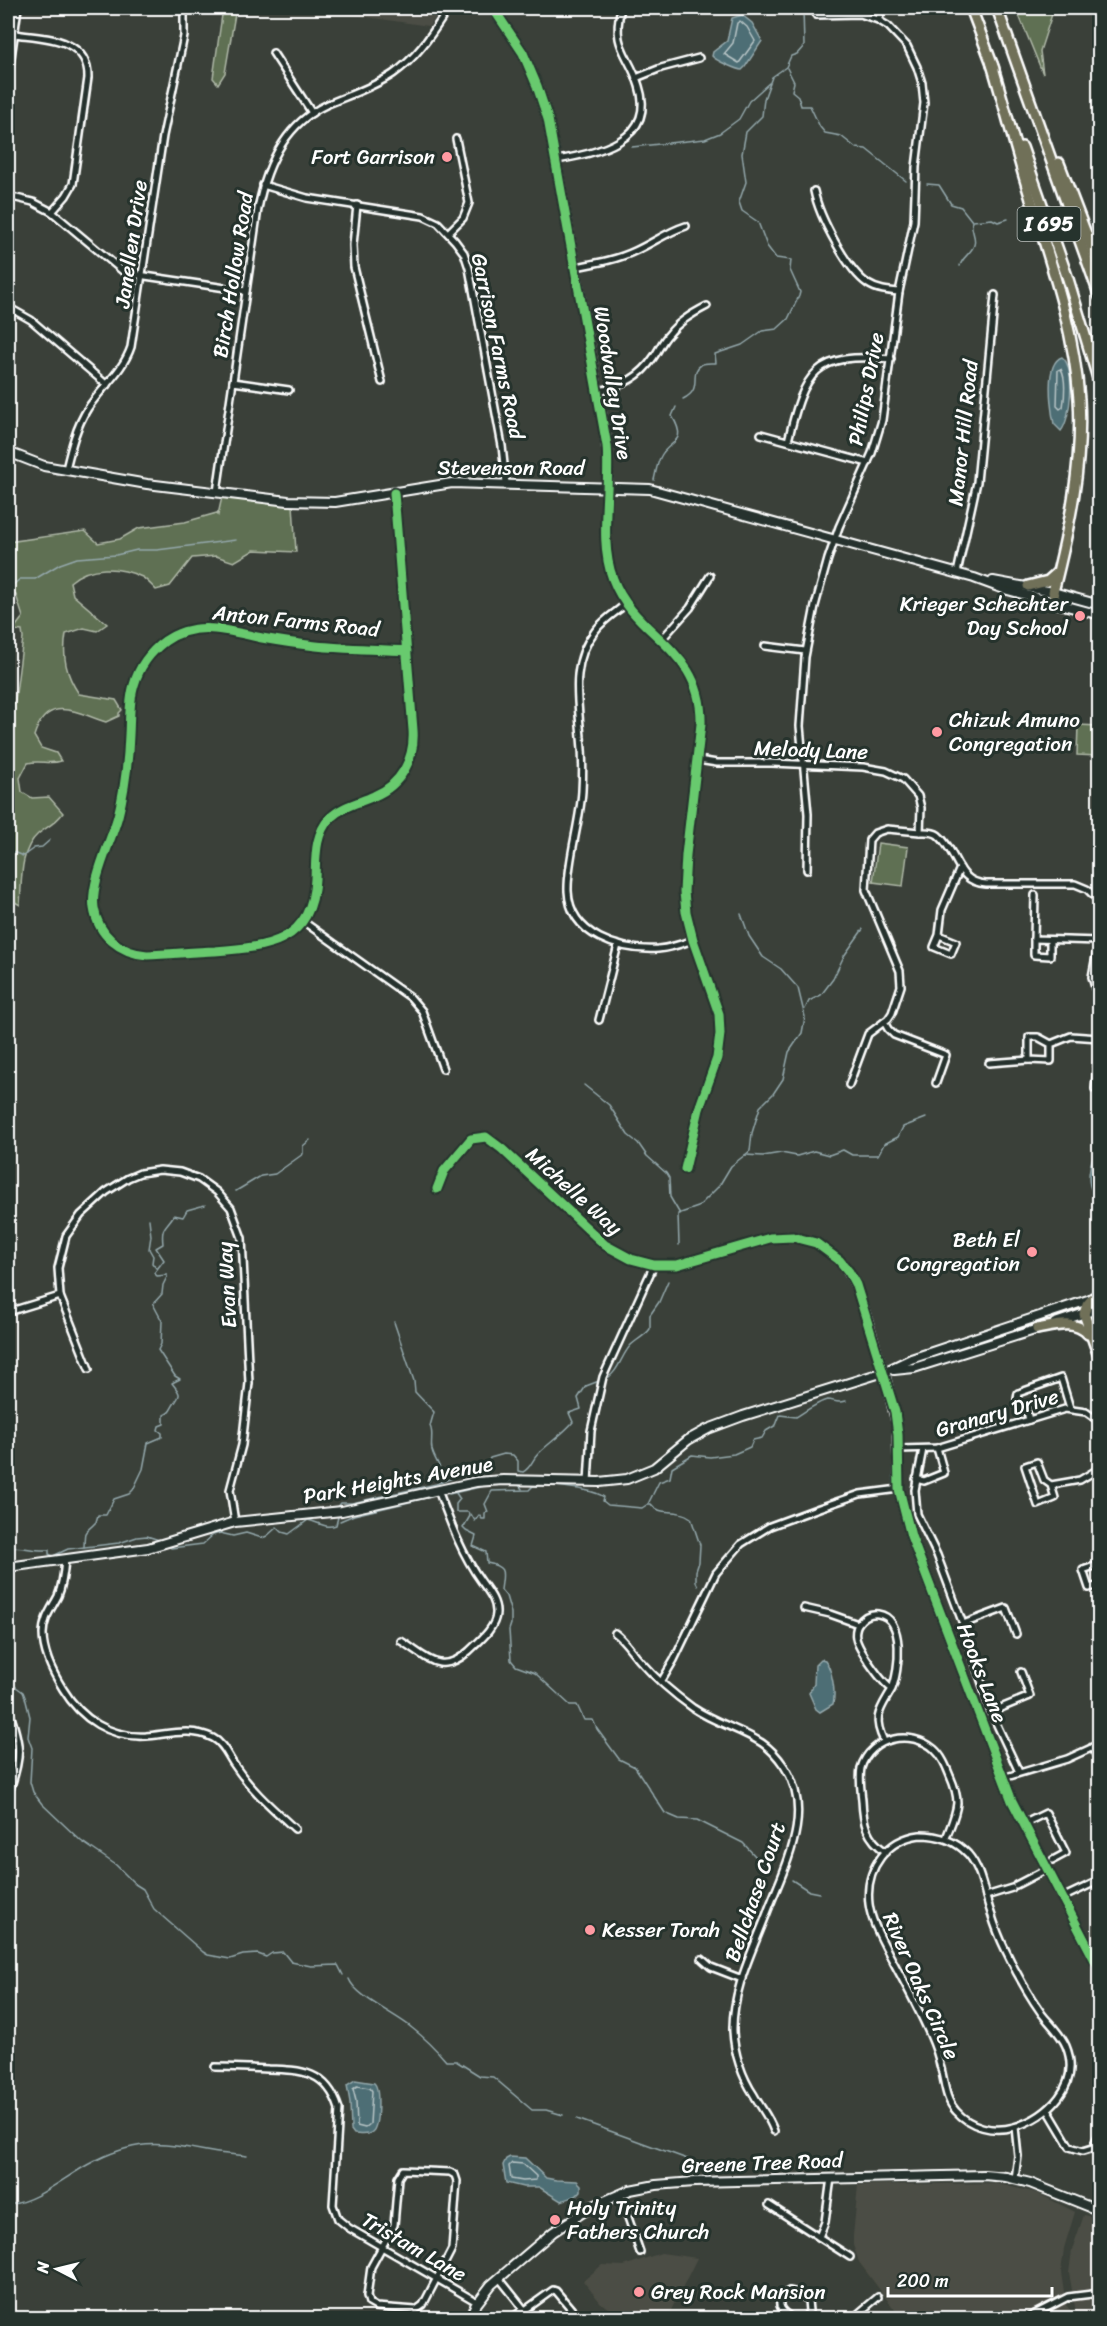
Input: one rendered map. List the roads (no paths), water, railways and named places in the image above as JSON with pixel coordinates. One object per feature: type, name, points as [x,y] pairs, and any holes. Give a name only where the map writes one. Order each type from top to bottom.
[{"type":"highway","name":"I 695","points":[[971,8],[993,64],[1068,279],[1100,385]]},
{"type":"highway","name":"I 695","points":[[997,8],[1100,297]]},
{"type":"highway","points":[[1006,32],[1013,42],[1100,270]]},
{"type":"highway","points":[[993,64],[1054,273],[1077,374],[1079,425],[1076,475],[1069,525],[1053,592],[1056,603]]},
{"type":"highway","points":[[1028,586],[1048,581],[1059,571]]},
{"type":"highway","points":[[1096,1297],[1087,1305],[1084,1314],[1100,1359]]},
{"type":"highway","points":[[1037,1329],[1073,1325],[1086,1331],[1092,1340]]},
{"type":"street","points":[[8,79],[18,8]]},
{"type":"street","name":"Janellen Drive","points":[[66,470],[79,423],[88,407],[123,363],[131,347],[163,136],[184,36],[184,8]]},
{"type":"street","name":"Birch Hollow Road","points":[[218,492],[258,209],[263,185],[271,164],[295,127],[312,113],[370,87],[398,70],[421,49],[449,8]]},
{"type":"street","name":"Woodvalley Drive","points":[[494,8],[516,41],[533,75],[548,119],[557,160],[608,457],[608,562],[613,579],[626,604],[684,663],[698,693],[702,714],[684,875],[686,912],[693,940],[715,998],[720,1034],[717,1058],[699,1109],[685,1169]]},
{"type":"street","points":[[557,160],[596,152],[626,137],[637,123],[642,108],[642,96],[620,46],[618,27],[621,8]]},
{"type":"street","points":[[878,20],[883,8]]},
{"type":"street","name":"Philips Drive","points":[[807,870],[808,814],[802,764],[800,712],[805,651],[815,606],[835,539],[868,463],[882,420],[899,292],[914,221],[915,177],[924,92],[920,74],[907,46],[888,26],[878,20],[852,14],[816,15]]},
{"type":"street","points":[[14,34],[68,44],[81,53],[87,67],[88,78],[73,184],[52,212]]},
{"type":"street","points":[[273,53],[312,113]]},
{"type":"street","points":[[636,78],[661,68],[699,58]]},
{"type":"street","points":[[448,233],[463,219],[469,203],[456,139]]},
{"type":"street","name":"Garrison Farms Road","points":[[263,185],[307,198],[418,214],[433,220],[460,247],[469,268],[502,446],[506,483]]},
{"type":"street","points":[[814,191],[826,226],[858,275],[875,288],[899,292]]},
{"type":"street","points":[[8,196],[27,200],[52,212],[120,271],[246,291]]},
{"type":"street","points":[[357,205],[353,245],[354,267],[382,382]]},
{"type":"street","points":[[576,267],[621,257],[686,226]]},
{"type":"street","name":"Manor Hill Road","points":[[957,573],[977,482],[995,294]]},
{"type":"street","points":[[598,391],[621,386],[633,378],[649,364],[667,335],[676,326],[707,306]]},
{"type":"street","points":[[8,307],[31,320],[107,385]]},
{"type":"street","points":[[788,441],[803,389],[820,369],[833,361],[853,356],[891,359]]},
{"type":"street","points":[[233,382],[289,390]]},
{"type":"street","points":[[761,434],[868,463]]},
{"type":"street","name":"Stevenson Road","points":[[8,452],[35,464],[66,470],[288,501],[324,503],[452,483],[650,489],[957,573],[1100,615]]},
{"type":"street","name":"Anton Farms Road","points":[[394,493],[407,651],[414,741],[409,761],[400,776],[391,787],[376,796],[340,810],[324,825],[316,846],[313,896],[304,922],[283,939],[263,946],[161,955],[137,954],[114,944],[102,930],[96,915],[94,894],[124,791],[132,696],[136,680],[147,658],[165,641],[188,631],[202,629],[232,629],[259,637],[319,646],[407,651]]},
{"type":"street","points":[[662,639],[690,608],[710,576]]},
{"type":"street","name":"Stevenson Road","points":[[974,578],[1028,586],[1100,605]]},
{"type":"street","points":[[626,604],[593,634],[584,649],[578,671],[576,692],[582,740],[582,778],[568,891],[572,910],[582,926],[596,937],[618,945],[640,949],[658,949],[693,940]]},
{"type":"street","points":[[765,646],[805,651]]},
{"type":"street","name":"Melody Lane","points":[[698,760],[730,764],[863,767],[886,771],[903,779],[918,796],[921,808],[920,832]]},
{"type":"street","points":[[849,1085],[868,1034],[892,1013],[900,994],[900,971],[866,890],[869,840],[876,833],[887,830],[932,832],[939,836],[965,875],[976,883],[1075,884],[1087,889],[1100,902]]},
{"type":"street","points":[[939,935],[942,910],[960,868]]},
{"type":"street","points":[[1035,895],[1034,956],[1050,956],[1050,940]]},
{"type":"street","points":[[304,922],[411,998],[422,1011],[443,1069]]},
{"type":"street","points":[[1034,939],[1099,939],[1092,977],[1100,1005]]},
{"type":"street","points":[[599,1020],[618,945]]},
{"type":"street","points":[[884,1022],[894,1035],[946,1055],[936,1083]]},
{"type":"street","points":[[1095,1089],[1100,1030]]},
{"type":"street","points":[[1051,1044],[1071,1036],[1099,1038]]},
{"type":"street","points":[[1029,1060],[1029,1037],[1038,1037],[1051,1044]]},
{"type":"street","points":[[989,1063],[1051,1061],[1051,1044]]},
{"type":"street","name":"Michelle Way","points":[[437,1189],[444,1171],[471,1139],[486,1137],[502,1149],[605,1245],[631,1259],[654,1265],[677,1265],[770,1238],[793,1237],[816,1243],[839,1260],[853,1278],[884,1372]]},
{"type":"street","name":"Evan Way","points":[[89,1369],[60,1296],[58,1268],[66,1236],[81,1215],[117,1184],[140,1173],[168,1170],[199,1179],[224,1199],[236,1218],[242,1238],[244,1309],[249,1367],[242,1445],[230,1490],[235,1522]]},
{"type":"street","points":[[588,1482],[589,1449],[595,1408],[603,1377],[654,1265]]},
{"type":"street","points":[[8,1312],[60,1296]]},
{"type":"street","name":"Park Heights Avenue","points":[[8,1567],[148,1548],[235,1522],[324,1514],[476,1482],[503,1480],[614,1481],[654,1468],[688,1440],[708,1429],[884,1372],[911,1359],[1096,1297]]},
{"type":"street","name":"Park Heights Avenue","points":[[884,1372],[914,1368],[1100,1308]]},
{"type":"street","points":[[929,1363],[949,1351],[950,1346],[960,1349],[979,1347]]},
{"type":"street","name":"Hooks Lane","points":[[884,1372],[895,1412],[899,1489],[911,1536],[1003,1778],[1023,1824],[1100,1970]]},
{"type":"street","points":[[1029,1420],[1026,1408],[1019,1410],[1017,1399],[1020,1393],[1061,1378],[1070,1408]]},
{"type":"street","name":"Granary Drive","points":[[898,1449],[937,1448],[1070,1408],[1086,1412],[1100,1422]]},
{"type":"street","points":[[916,1479],[924,1481],[944,1473],[937,1448]]},
{"type":"street","points":[[923,1449],[914,1498],[917,1514],[937,1555],[963,1624],[991,1712],[1019,1772]]},
{"type":"street","points":[[1051,1485],[1055,1498],[1038,1505],[1025,1466],[1037,1462],[1044,1480],[1051,1485],[1080,1480],[1100,1468]]},
{"type":"street","points":[[661,1682],[716,1573],[741,1544],[770,1526],[819,1508],[860,1494],[899,1489]]},
{"type":"street","points":[[401,1641],[429,1660],[442,1664],[468,1651],[492,1627],[495,1619],[493,1600],[467,1562],[438,1490]]},
{"type":"street","points":[[64,1560],[62,1583],[45,1621],[43,1640],[59,1682],[76,1707],[95,1724],[115,1732],[146,1736],[187,1731],[215,1739],[224,1748],[253,1791],[295,1829]]},
{"type":"street","points":[[1100,1564],[1083,1570],[1089,1588],[1100,1585]]},
{"type":"street","points":[[804,1608],[858,1623]]},
{"type":"street","points":[[963,1624],[1006,1608],[1016,1634]]},
{"type":"street","points":[[884,1742],[877,1725],[878,1715],[892,1689],[896,1678],[898,1659],[894,1625],[886,1616],[875,1614],[867,1616],[858,1623],[855,1635],[858,1644],[883,1683],[892,1689]]},
{"type":"street","name":"Bellchase Court","points":[[615,1633],[661,1682],[701,1713],[753,1737],[768,1747],[786,1769],[794,1788],[798,1807],[795,1838],[742,1979],[734,2018],[735,2046],[748,2086],[767,2113],[774,2131]]},
{"type":"street","points":[[991,1712],[1030,1696],[1022,1672]]},
{"type":"street","points":[[8,1708],[20,1750],[18,1766],[8,1795]]},
{"type":"street","points":[[886,1852],[873,1842],[866,1829],[860,1784],[861,1772],[872,1750],[884,1742],[897,1738],[911,1738],[933,1748],[942,1758],[955,1789],[957,1800],[946,1838]]},
{"type":"street","points":[[1003,1778],[1067,1759],[1100,1744]]},
{"type":"street","points":[[1092,1747],[1100,1762]]},
{"type":"street","points":[[1023,1824],[1046,1813],[1066,1853],[1053,1860]]},
{"type":"street","name":"River Oaks Circle","points":[[914,1836],[946,1838],[962,1848],[971,1858],[980,1875],[996,1928],[1020,1980],[1043,2016],[1062,2038],[1068,2054],[1069,2074],[1059,2098],[1048,2110],[1015,2127],[995,2129],[975,2125],[957,2113],[949,2102],[941,2065],[931,2038],[875,1926],[870,1910],[868,1893],[873,1871],[895,1843],[914,1836]]},
{"type":"street","points":[[986,1896],[1014,1887],[1047,1869]]},
{"type":"street","points":[[1062,1898],[1100,1880]]},
{"type":"street","points":[[702,1959],[711,1967],[742,1979]]},
{"type":"street","name":"Tristam Lane","points":[[215,2067],[304,2071],[325,2084],[339,2109],[333,2210],[342,2223],[477,2302]]},
{"type":"street","points":[[1048,2110],[1070,2147],[1083,2151],[1098,2150],[1096,2139],[1100,2132]]},
{"type":"street","points":[[1015,2127],[1018,2156],[1016,2179]]},
{"type":"street","points":[[406,2169],[453,2173],[457,2181],[452,2249],[437,2279],[423,2305],[416,2310],[372,2306],[367,2296],[369,2272],[394,2225],[398,2178],[401,2171],[406,2169]]},
{"type":"street","name":"Greene Tree Road","points":[[469,2319],[477,2302],[499,2278],[567,2222],[591,2206],[645,2187],[685,2182],[984,2175],[1016,2179],[1040,2186],[1073,2202],[1100,2211]]},
{"type":"street","points":[[819,2237],[825,2222],[831,2178]]},
{"type":"street","points":[[620,2194],[640,2252]]},
{"type":"street","points":[[769,2205],[850,2257]]},
{"type":"street","points":[[499,2278],[531,2319]]},
{"type":"street","points":[[512,2319],[553,2290],[579,2319]]},
{"type":"street","points":[[792,2319],[782,2312],[780,2304],[782,2296],[789,2291],[798,2293],[808,2300],[809,2311],[805,2319]]},
{"type":"street","points":[[1027,2319],[1068,2297],[1100,2293]]},
{"type":"street","points":[[864,2319],[859,2313],[878,2297]]},
{"type":"water","points":[[742,15],[752,23],[762,41],[742,70],[712,56],[713,52],[727,41],[732,18]]},
{"type":"water","points":[[1062,357],[1069,372],[1070,394],[1067,416],[1061,431],[1054,424],[1050,387],[1053,368],[1056,361]]},
{"type":"water","points":[[1099,1145],[1099,1198],[1091,1187],[1089,1173]]},
{"type":"water","points":[[821,1659],[825,1660],[830,1669],[834,1694],[833,1704],[820,1712],[816,1709],[809,1693],[814,1684],[815,1665]]},
{"type":"water","points":[[355,2080],[374,2083],[376,2086],[378,2099],[376,2123],[372,2132],[368,2134],[354,2134],[351,2130],[347,2085]]},
{"type":"water","points":[[510,2157],[525,2158],[546,2178],[577,2181],[581,2185],[581,2191],[576,2196],[561,2201],[539,2187],[523,2187],[506,2183],[503,2165]]},
{"type":"waterway","points":[[683,399],[693,391],[697,368],[706,363],[716,363],[715,354],[742,345],[762,331],[777,329],[788,319],[799,296],[800,292],[790,270],[791,260],[776,258],[767,246],[758,222],[742,211],[739,202],[746,182],[742,154],[746,132],[762,116],[764,99],[772,77],[786,67],[791,56],[797,54],[804,46],[803,8]]},
{"type":"waterway","points":[[787,68],[794,82],[792,91],[798,96],[801,106],[810,106],[825,133],[841,136],[856,148],[866,149],[906,181]]},
{"type":"waterway","points":[[632,147],[705,139],[720,133],[739,119],[749,101],[769,83]]},
{"type":"waterway","points":[[927,184],[939,185],[951,204],[961,207],[972,221],[974,245],[960,266]]},
{"type":"waterway","points":[[973,221],[992,219],[998,222],[1008,219]]},
{"type":"waterway","points":[[654,480],[661,456],[678,437],[679,432],[672,416],[676,407]]},
{"type":"waterway","points":[[8,584],[13,585],[20,579],[35,579],[60,564],[77,558],[236,540]]},
{"type":"waterway","points":[[8,850],[23,856],[34,848],[42,847],[50,840]]},
{"type":"waterway","points":[[679,1245],[678,1214],[698,1207],[719,1186],[731,1166],[750,1151],[752,1133],[760,1107],[783,1079],[789,1052],[802,1033],[805,1017],[798,988],[781,969],[763,957],[749,936],[741,914]]},
{"type":"waterway","points":[[805,1009],[809,1001],[821,995],[833,979],[844,956],[863,929]]},
{"type":"waterway","points":[[584,1085],[609,1105],[628,1135],[666,1173],[669,1178],[670,1197],[680,1214]]},
{"type":"waterway","points":[[745,1155],[763,1156],[781,1153],[797,1156],[814,1151],[829,1155],[843,1150],[852,1155],[878,1155],[884,1144],[898,1137],[903,1127],[926,1118]]},
{"type":"waterway","points":[[236,1191],[261,1176],[275,1174],[303,1154],[303,1146],[310,1140]]},
{"type":"waterway","points":[[84,1547],[86,1532],[96,1522],[98,1515],[106,1515],[114,1499],[129,1494],[133,1490],[143,1469],[148,1443],[162,1437],[162,1433],[158,1430],[159,1426],[164,1424],[164,1415],[170,1411],[179,1395],[172,1383],[180,1379],[175,1376],[158,1350],[161,1344],[162,1321],[153,1304],[162,1294],[167,1275],[157,1276],[154,1273],[164,1260],[156,1248],[163,1244],[163,1231],[174,1215],[183,1217],[187,1210],[205,1205]]},
{"type":"waterway","points":[[149,1219],[151,1236],[149,1249],[153,1256],[152,1263],[156,1268]]},
{"type":"waterway","points":[[604,1380],[613,1373],[631,1345],[650,1329],[650,1315],[659,1302],[668,1281]]},
{"type":"waterway","points":[[394,1322],[414,1381],[415,1392],[434,1412],[430,1426],[432,1447],[440,1469],[441,1482]]},
{"type":"waterway","points":[[337,1508],[341,1503],[352,1503],[436,1484],[458,1476],[466,1476],[472,1467],[486,1467],[490,1458],[504,1454],[513,1455],[518,1461],[518,1471],[523,1472],[538,1454],[573,1422],[569,1413],[581,1409],[578,1398],[586,1386],[599,1381]]},
{"type":"waterway","points":[[471,1514],[475,1521],[479,1515],[485,1519],[485,1513],[488,1512],[485,1504],[492,1491],[529,1490],[533,1486],[547,1485],[593,1492],[604,1497],[603,1501],[608,1505],[642,1508],[648,1504],[659,1482],[670,1478],[672,1467],[692,1455],[710,1457],[734,1454],[750,1447],[753,1440],[762,1438],[766,1431],[776,1425],[780,1415],[796,1417],[827,1400],[846,1401]]},
{"type":"waterway","points":[[449,1494],[489,1485],[519,1485],[522,1489]]},
{"type":"waterway","points":[[456,1493],[460,1499],[456,1504],[456,1512],[468,1512],[470,1516],[463,1528],[476,1536],[473,1546],[486,1552],[487,1563],[498,1566],[502,1571],[501,1590],[506,1596],[511,1613],[509,1630],[511,1660],[516,1666],[535,1673],[570,1705],[577,1705],[584,1720],[593,1720],[619,1759],[635,1767],[665,1813],[679,1819],[697,1820],[743,1843],[769,1871]]},
{"type":"waterway","points":[[340,1521],[354,1515],[431,1497]]},
{"type":"waterway","points":[[648,1504],[659,1510],[680,1513],[691,1518],[700,1545],[696,1571],[698,1586]]},
{"type":"waterway","points":[[168,1546],[171,1548],[203,1544],[213,1535],[220,1533],[233,1536],[246,1533],[262,1538],[277,1527],[289,1534],[308,1520],[332,1526],[336,1525],[338,1517]]},
{"type":"waterway","points":[[8,1551],[11,1547],[49,1550],[49,1554],[53,1556],[68,1549],[119,1543],[137,1537],[147,1536],[159,1540]]},
{"type":"waterway","points":[[8,1681],[23,1692],[30,1717],[28,1737],[32,1748],[30,1782],[33,1792],[42,1804],[81,1841],[116,1865],[143,1889],[154,1909],[208,1955],[230,1959],[258,1954],[266,1957],[272,1953],[283,1952],[291,1962],[311,1966],[338,1965],[343,1975]]},
{"type":"waterway","points":[[792,1880],[809,1891],[819,1893]]},
{"type":"waterway","points":[[349,1979],[359,1992],[405,2023],[446,2061],[456,2061],[480,2076],[493,2077],[532,2110],[546,2110],[563,2115]]},
{"type":"waterway","points":[[577,2119],[690,2160]]},
{"type":"waterway","points":[[8,2205],[30,2199],[89,2164],[119,2150],[133,2147],[174,2145],[247,2156]]},
{"type":"place","name":"Fort Garrison","points":[[447,157]]},
{"type":"place","name":"Krieger Schechter Day School","points":[[1080,616]]},
{"type":"place","name":"Chizuk Amuno Congregation","points":[[937,732]]},
{"type":"place","name":"Beth El Congregation","points":[[1032,1252]]},
{"type":"place","name":"Kesser Torah","points":[[590,1930]]},
{"type":"place","name":"Holy Trinity Fathers Church","points":[[555,2220]]},
{"type":"place","name":"Grey Rock Mansion","points":[[639,2292]]}]
